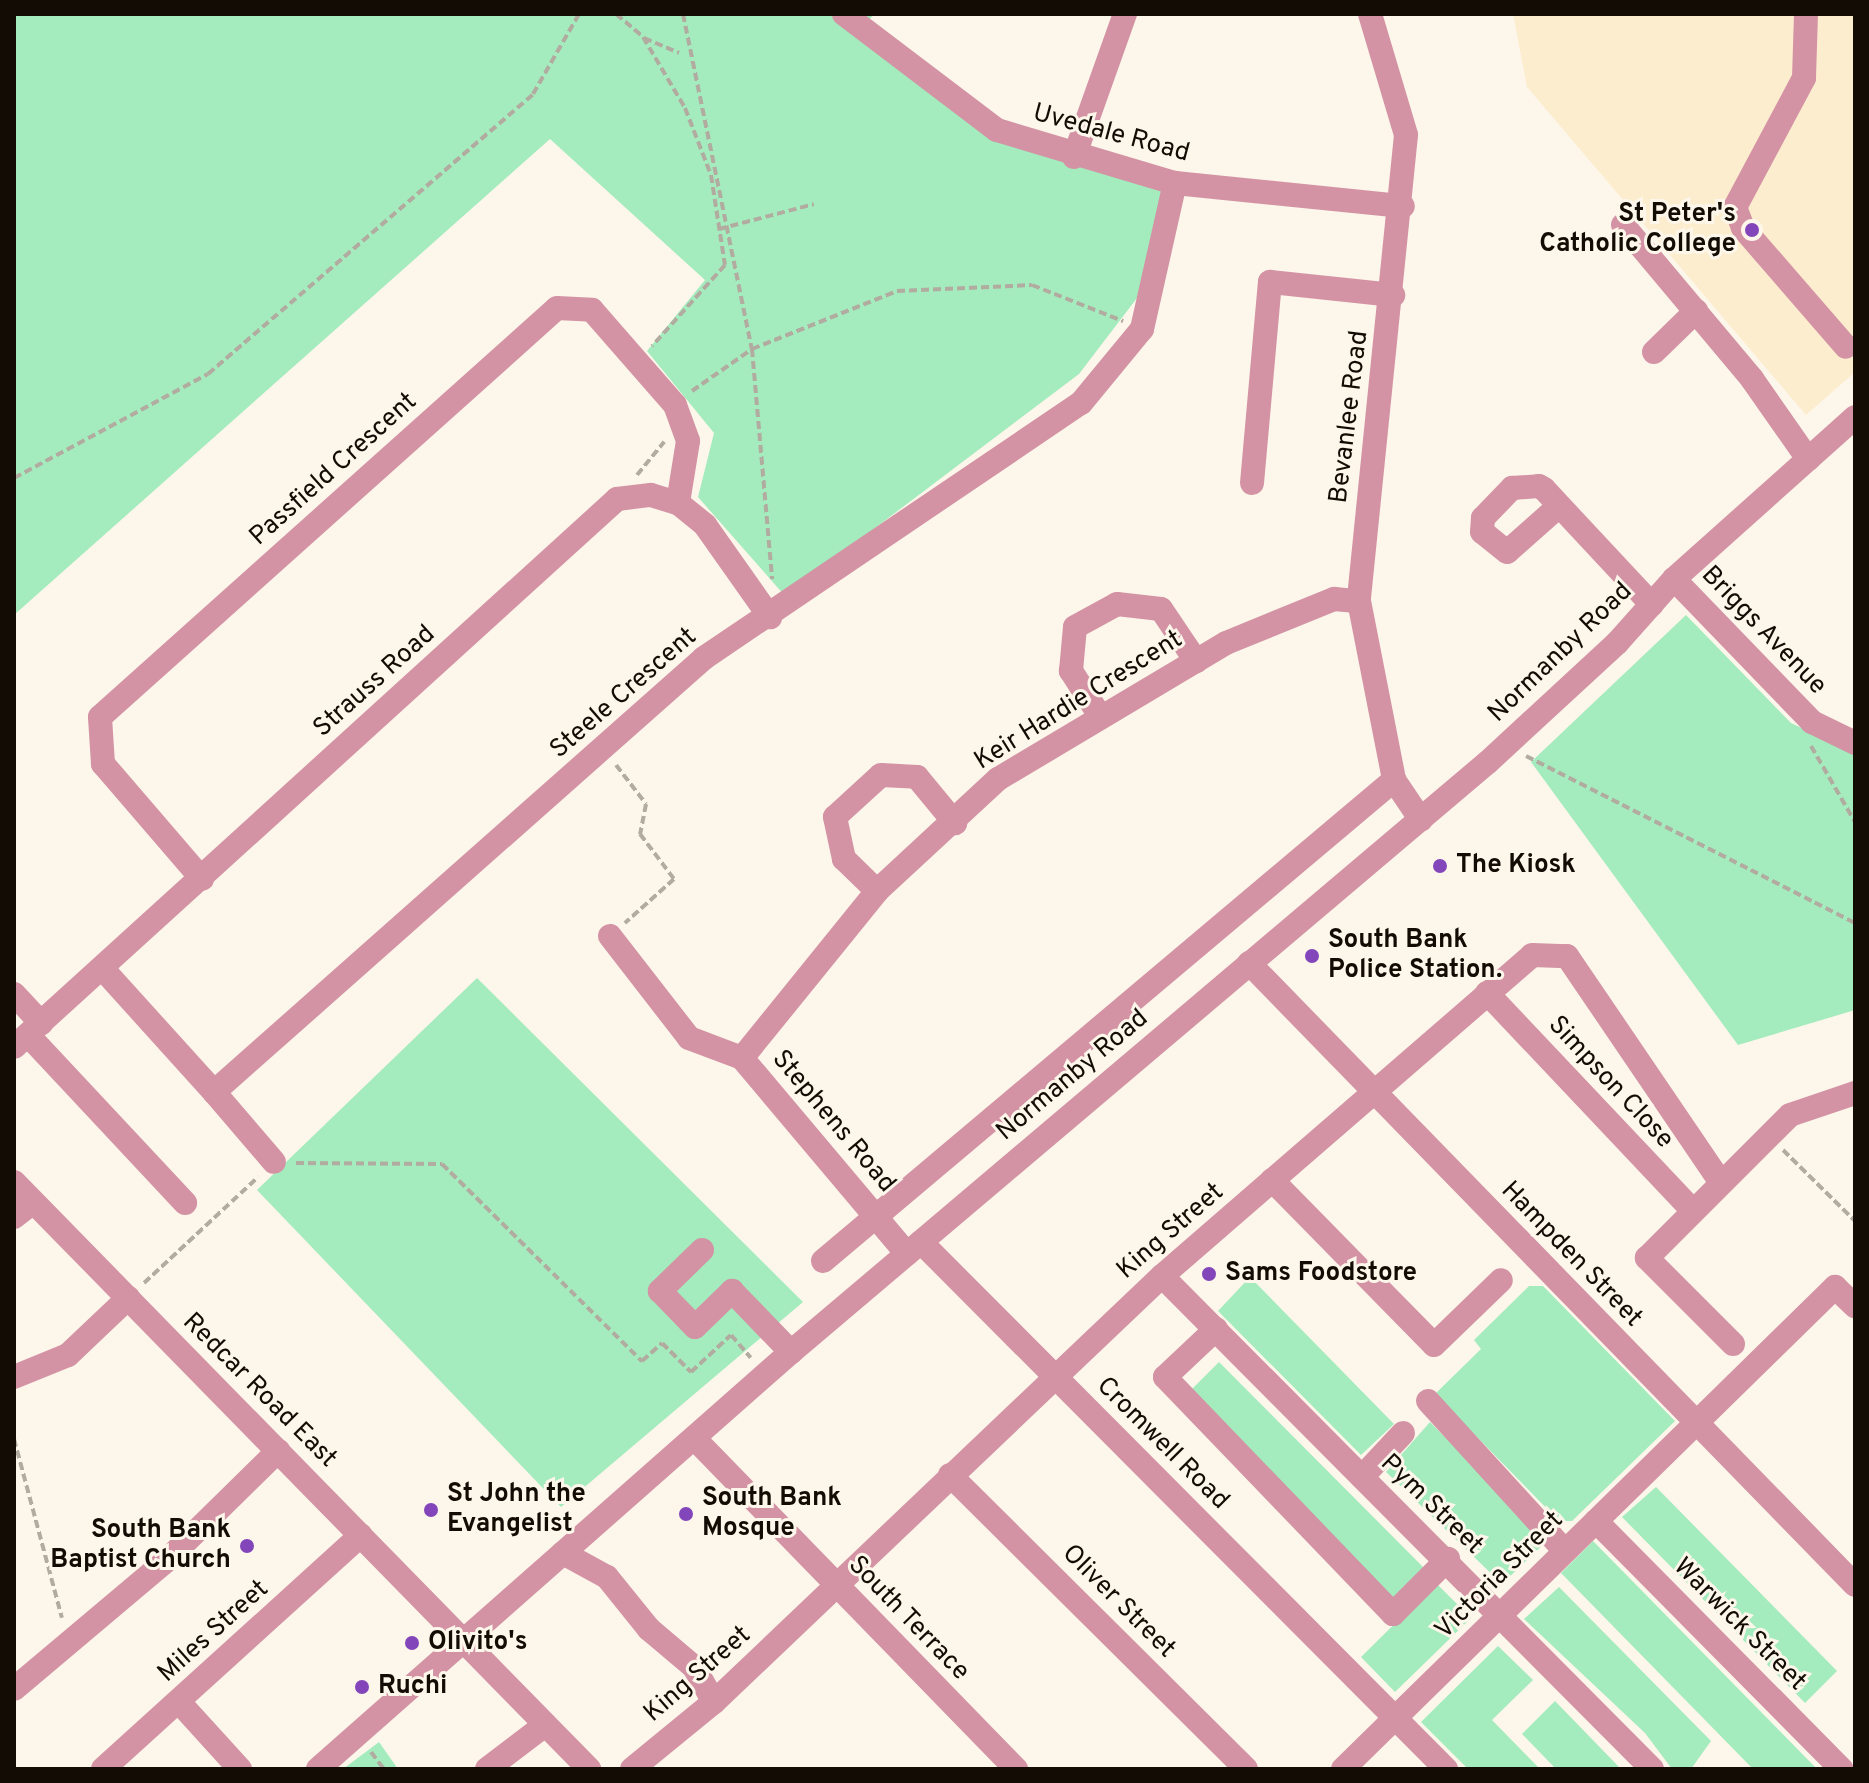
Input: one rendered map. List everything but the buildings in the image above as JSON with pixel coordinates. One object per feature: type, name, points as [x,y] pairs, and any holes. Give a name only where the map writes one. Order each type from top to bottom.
[{"type":"street","name":"Uvedale Road","points":[[844,14],[997,130],[1074,157],[1175,183],[1403,206]]},
{"type":"street","points":[[1074,157],[1125,14]]},
{"type":"street","name":"Bevanlee Road","points":[[1370,14],[1406,135],[1403,206],[1359,601],[1394,780],[1421,820]]},
{"type":"street","points":[[1806,14],[1804,78],[1735,207],[1743,228],[1846,347]]},
{"type":"street","name":"Steele Crescent","points":[[214,1092],[704,658],[770,617],[1081,403],[1142,329],[1175,183]]},
{"type":"street","points":[[1623,225],[1696,311],[1808,459]]},
{"type":"street","points":[[1252,483],[1270,282],[1393,295]]},
{"type":"street","name":"Passfield Crescent","points":[[202,879],[103,764],[100,717],[557,308],[592,310],[640,360],[675,405],[688,441],[678,503]]},
{"type":"street","points":[[1654,352],[1696,311]]},
{"type":"street","name":"Normanby Road","points":[[318,1769],[791,1352],[1506,746],[1652,605],[1674,579],[1855,417]]},
{"type":"street","points":[[617,499],[651,495],[678,503],[705,525],[770,617]]},
{"type":"street","name":"Strauss Road","points":[[28,1035],[617,499]]},
{"type":"street","points":[[1559,506],[1652,605]]},
{"type":"street","name":"Briggs Avenue","points":[[1674,579],[1812,722],[1855,743]]},
{"type":"street","name":"Keir Hardie Crescent","points":[[742,1058],[877,891],[955,823],[998,779],[1196,661],[1334,599],[1359,601]]},
{"type":"street","points":[[1100,716],[1071,671],[1075,627],[1117,604],[1161,609],[1196,661]]},
{"type":"street","points":[[877,891],[844,859],[835,817],[881,775],[917,777],[955,823]]},
{"type":"street","points":[[823,1261],[1394,780]]},
{"type":"street","name":"Stephens Road","points":[[610,936],[689,1038],[742,1058],[874,1215],[914,1248]]},
{"type":"street","name":"King Street","points":[[632,1769],[714,1702],[837,1587],[1053,1375],[1162,1276],[1532,955],[1567,956],[1719,1180]]},
{"type":"street","name":"Hampden Street","points":[[1249,963],[1855,1585]]},
{"type":"street","points":[[102,968],[274,1162]]},
{"type":"street","name":"Simpson Close","points":[[1487,993],[1693,1211]]},
{"type":"street","points":[[14,994],[28,1035],[185,1203]]},
{"type":"street","points":[[1733,1344],[1647,1258],[1719,1180],[1790,1115],[1855,1093]]},
{"type":"street","points":[[1272,1180],[1434,1345],[1501,1280]]},
{"type":"street","name":"Redcar Road East","points":[[14,1182],[589,1769]]},
{"type":"street","points":[[14,1217],[33,1202]]},
{"type":"street","name":"Cromwell Road","points":[[914,1248],[1053,1375],[1395,1717]]},
{"type":"street","points":[[702,1250],[660,1291],[695,1327],[732,1291],[791,1352]]},
{"type":"street","points":[[1162,1276],[1216,1329],[1165,1377],[1393,1614],[1448,1559]]},
{"type":"street","name":"Victoria Street","points":[[1343,1769],[1835,1287],[1855,1306]]},
{"type":"street","points":[[14,1377],[68,1355],[128,1298]]},
{"type":"street","name":"Pym Street","points":[[1216,1329],[1304,1420],[1448,1559],[1500,1616],[1647,1763]]},
{"type":"street","points":[[1428,1401],[1565,1551]]},
{"type":"street","points":[[1362,1477],[1403,1433]]},
{"type":"street","name":"South Terrace","points":[[694,1438],[1016,1769]]},
{"type":"street","points":[[14,1689],[69,1643],[278,1451]]},
{"type":"street","name":"Oliver Street","points":[[950,1475],[1243,1766]]},
{"type":"street","name":"Warwick Street","points":[[1596,1521],[1841,1769]]},
{"type":"street","name":"Miles Street","points":[[103,1769],[361,1535]]},
{"type":"street","points":[[563,1553],[607,1577],[649,1629],[694,1667],[714,1702]]},
{"type":"street","points":[[179,1702],[240,1769]]},
{"type":"street","points":[[1395,1717],[1446,1769]]},
{"type":"street","points":[[487,1769],[545,1725]]},
{"type":"path","points":[[14,478],[208,374],[533,94],[579,14]]},
{"type":"path","points":[[616,14],[643,37],[679,53]]},
{"type":"path","points":[[683,14],[732,225],[752,349],[773,569],[770,617]]},
{"type":"path","points":[[640,360],[725,265],[711,175],[685,108],[643,37]]},
{"type":"path","points":[[719,229],[814,204]]},
{"type":"path","points":[[617,499],[667,438],[675,405],[752,349],[897,291],[1032,285],[1142,329]]},
{"type":"path","points":[[1812,722],[1806,736],[1855,822]]},
{"type":"path","points":[[1506,746],[1855,923]]},
{"type":"path","points":[[603,747],[646,804],[640,834],[674,879],[610,936]]},
{"type":"path","points":[[1769,1136],[1855,1221]]},
{"type":"path","points":[[128,1298],[274,1162],[442,1164],[642,1361],[662,1343],[691,1372],[731,1335],[766,1374]]},
{"type":"path","points":[[14,1439],[69,1643]]},
{"type":"shaded area","name":"St Peter's Catholic College","points":[[1513,14],[1855,14],[1855,372],[1806,415],[1527,87]]},
{"type":"green space","points":[[14,14],[874,14],[860,31],[1003,139],[1165,182],[1137,298],[1079,374],[785,596],[698,497],[714,433],[647,351],[705,280],[550,139],[14,615]]},
{"type":"green space","points":[[1686,615],[1791,723],[1855,753],[1855,1010],[1738,1045],[1531,762]]},
{"type":"green space","points":[[477,978],[803,1302],[561,1507],[257,1190]]},
{"type":"green space","points":[[1250,1277],[1394,1424],[1361,1455],[1218,1311]]},
{"type":"green space","points":[[1529,1286],[1543,1286],[1675,1421],[1572,1521],[1559,1521],[1435,1394],[1481,1349],[1474,1340]]},
{"type":"green space","points":[[1219,1362],[1428,1572],[1395,1605],[1186,1395]]},
{"type":"green space","points":[[1430,1422],[1548,1540],[1502,1584],[1386,1472]]},
{"type":"green space","points":[[1656,1487],[1837,1671],[1805,1703],[1622,1517]]},
{"type":"green space","points":[[1593,1541],[1817,1769],[1753,1769],[1561,1573]]},
{"type":"green space","points":[[1436,1583],[1471,1618],[1395,1692],[1361,1657]]},
{"type":"green space","points":[[1559,1587],[1711,1741],[1691,1769],[1672,1769],[1645,1733],[1524,1619]]},
{"type":"green space","points":[[1498,1646],[1533,1680],[1492,1720],[1540,1769],[1468,1769],[1421,1722]]},
{"type":"green space","points":[[1555,1701],[1621,1769],[1556,1769],[1522,1734]]},
{"type":"green space","points":[[379,1742],[398,1769],[343,1769]]},
{"type":"place","name":"St Peter's Catholic College","points":[[1752,230]]},
{"type":"place","name":"The Kiosk","points":[[1440,866]]},
{"type":"place","name":"South Bank Police Station.","points":[[1312,956]]},
{"type":"place","name":"Sams Foodstore","points":[[1209,1274]]},
{"type":"place","name":"St John the Evangelist","points":[[431,1510]]},
{"type":"place","name":"South Bank Mosque","points":[[686,1514]]},
{"type":"place","name":"South Bank Baptist Church","points":[[247,1546]]},
{"type":"place","name":"Olivito's","points":[[412,1643]]},
{"type":"place","name":"Ruchi","points":[[362,1687]]}]
